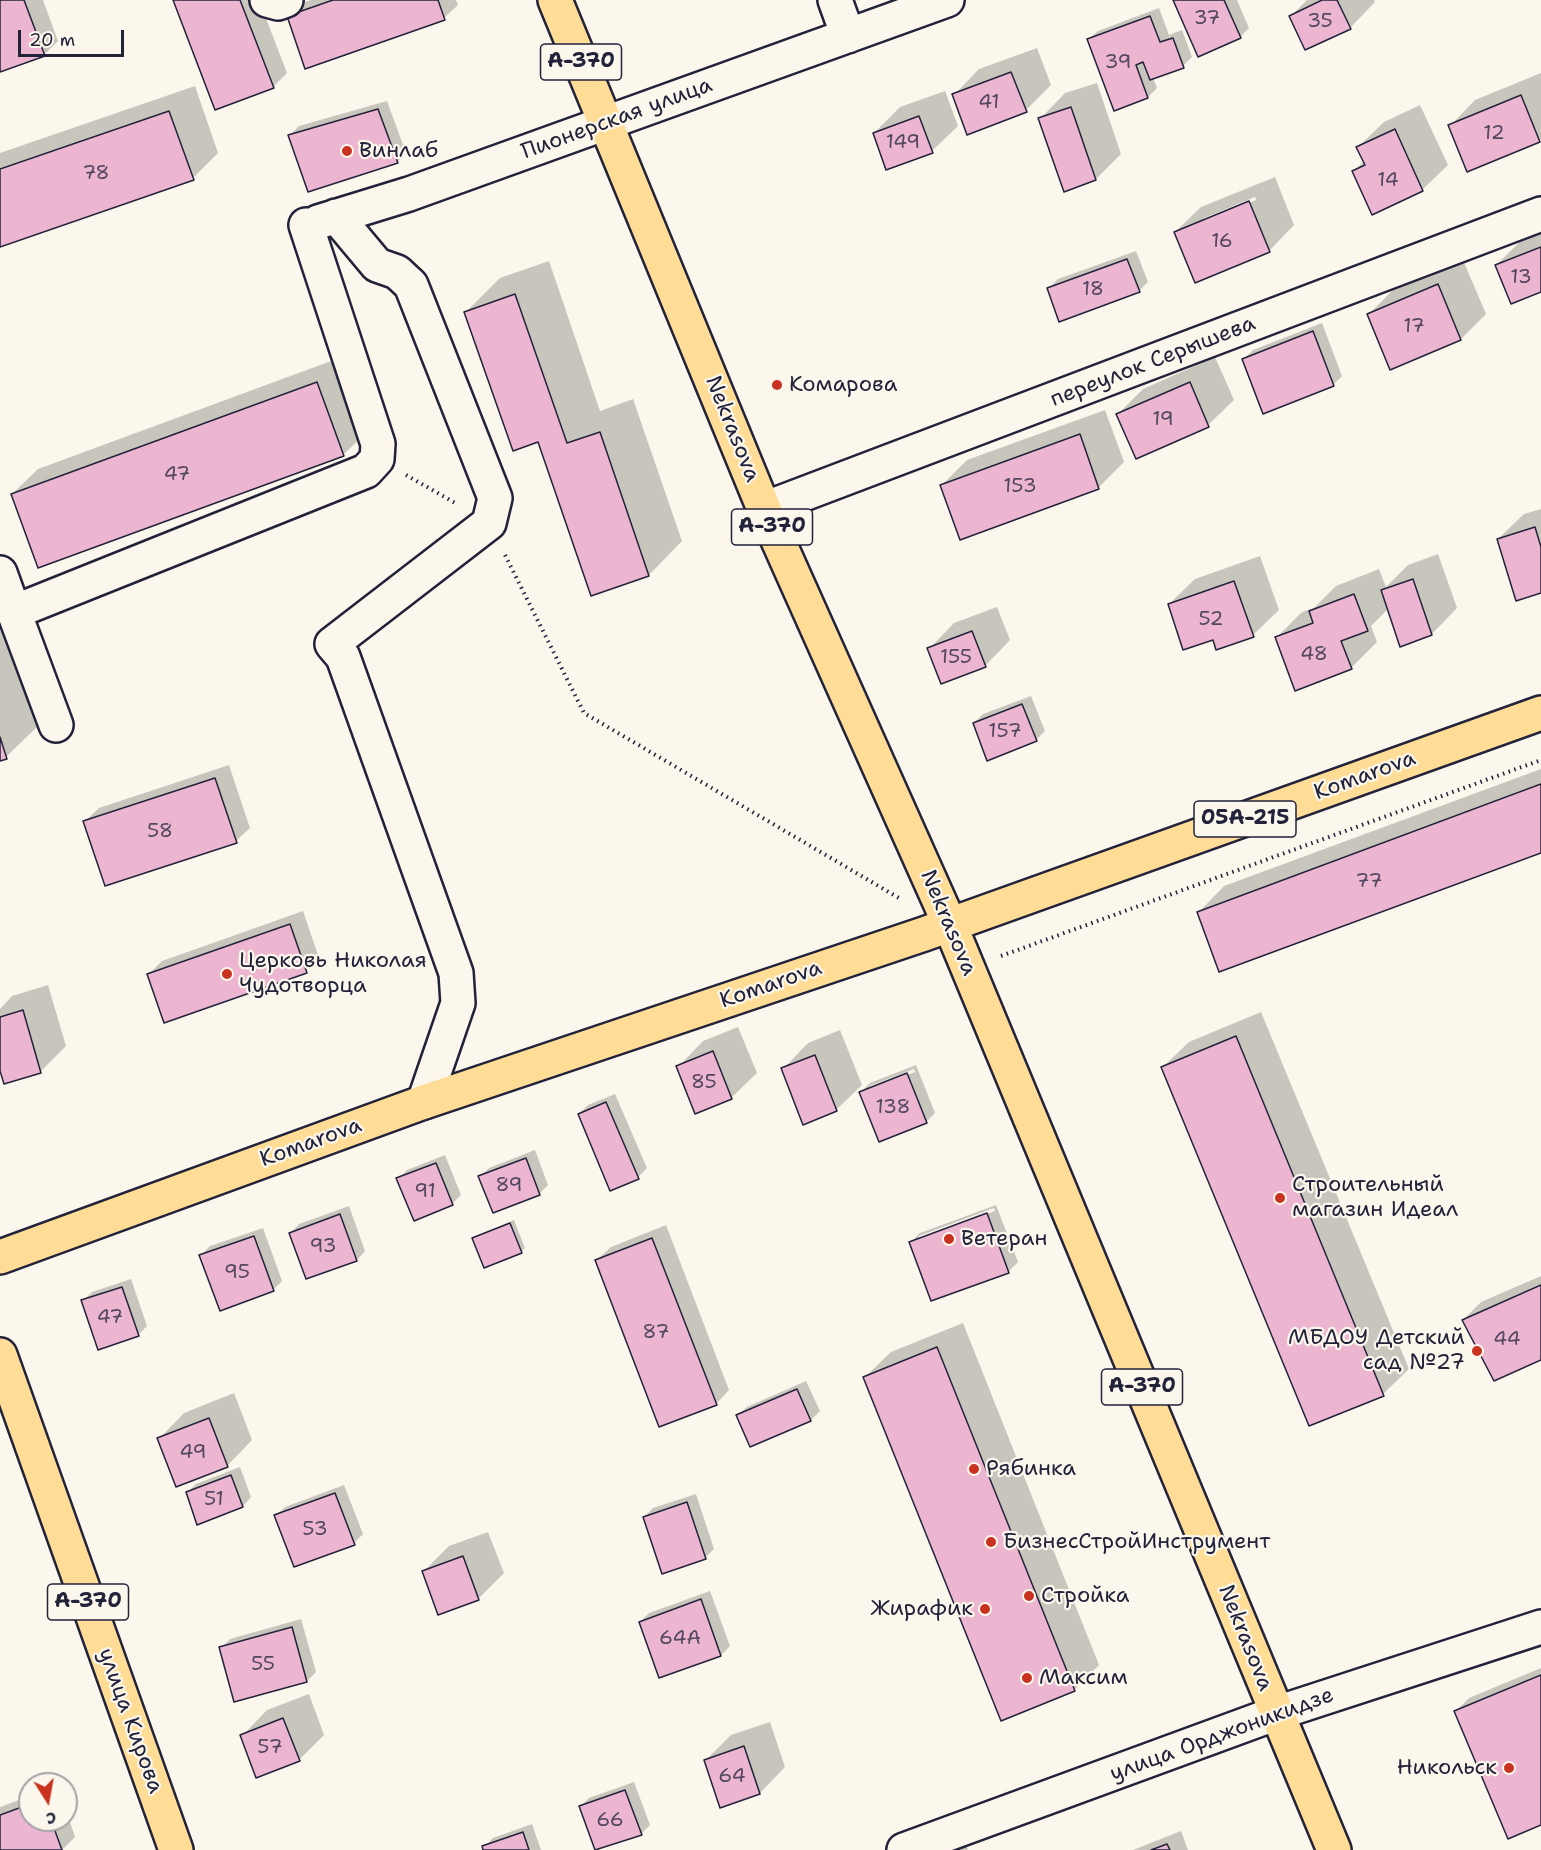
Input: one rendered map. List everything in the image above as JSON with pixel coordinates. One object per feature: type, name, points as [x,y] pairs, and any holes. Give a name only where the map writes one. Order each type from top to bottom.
[{"type":"main road","name":"Nekrasova","points":[[555,0],[764,509],[950,925],[1334,1850]]},
{"type":"main road","name":"Komarova","points":[[0,1257],[424,1102],[950,925],[1541,713]]},
{"type":"main road","name":"улица Кирова","points":[[0,1355],[176,1850]]},
{"type":"street","points":[[267,0],[278,3],[286,0]]},
{"type":"street","points":[[835,0],[848,36]]},
{"type":"street","name":"Пионерская улица","points":[[309,224],[409,194],[947,0]]},
{"type":"street","name":"переулок Серышева","points":[[764,509],[1541,214]]},
{"type":"street","points":[[14,612],[366,471],[377,459],[378,444],[309,224]]},
{"type":"street","points":[[309,224],[377,265],[397,272],[411,285],[495,498],[489,523],[332,644],[343,657],[456,973],[458,1003],[424,1102]]},
{"type":"street","points":[[0,573],[56,725]]},
{"type":"street","name":"улица Орджоникидзе","points":[[904,1850],[1276,1713],[1541,1627]]},
{"type":"path","points":[[377,459],[489,523],[584,713],[902,900]]},
{"type":"path","points":[[968,969],[1541,760]]},
{"type":"building","points":[[0,0],[24,0],[45,56],[0,72]]},
{"type":"building","points":[[173,0],[240,0],[274,88],[215,110]]},
{"type":"building","points":[[333,0],[438,0],[445,20],[305,69],[287,16]]},
{"type":"building","points":[[1173,0],[1224,0],[1241,38],[1198,57]]},
{"type":"building","points":[[1322,0],[1337,0],[1351,29],[1305,50],[1289,16]]},
{"type":"building","points":[[1150,16],[1160,42],[1173,38],[1184,68],[1150,80],[1143,62],[1136,65],[1148,98],[1114,111],[1087,39]]},
{"type":"building","points":[[1011,72],[1027,112],[967,135],[952,94]]},
{"type":"building","points":[[1521,95],[1540,142],[1467,172],[1448,125]]},
{"type":"building","points":[[1071,107],[1096,180],[1064,192],[1038,118]]},
{"type":"building","points":[[378,109],[398,163],[308,192],[288,135]]},
{"type":"building","points":[[169,111],[194,180],[0,247],[0,169]]},
{"type":"building","points":[[919,116],[933,153],[886,170],[873,133]]},
{"type":"building","points":[[1395,129],[1423,191],[1372,215],[1352,171],[1365,165],[1356,147]]},
{"type":"building","points":[[1249,201],[1270,252],[1195,283],[1174,232]]},
{"type":"building","points":[[1541,247],[1541,292],[1511,304],[1495,265]]},
{"type":"building","points":[[1127,259],[1140,292],[1059,322],[1047,288]]},
{"type":"building","points":[[1438,284],[1461,340],[1390,370],[1367,314]]},
{"type":"building","points":[[515,294],[567,443],[600,432],[649,576],[591,596],[538,442],[513,451],[464,312]]},
{"type":"building","points":[[1313,331],[1334,386],[1263,414],[1242,359]]},
{"type":"building","points":[[317,382],[344,456],[38,568],[11,494]]},
{"type":"building","points":[[1190,382],[1209,427],[1136,459],[1116,414]]},
{"type":"building","points":[[1080,434],[1099,489],[960,540],[940,485]]},
{"type":"building","points":[[1535,527],[1541,547],[1541,593],[1516,601],[1497,539]]},
{"type":"building","points":[[1413,579],[1432,635],[1400,647],[1381,590]]},
{"type":"building","points":[[1234,581],[1254,637],[1216,650],[1213,640],[1183,650],[1168,604]]},
{"type":"building","points":[[1354,594],[1368,631],[1341,641],[1352,669],[1295,691],[1275,637],[1313,623],[1309,611]]},
{"type":"building","points":[[972,631],[986,667],[941,684],[927,648]]},
{"type":"building","points":[[1022,704],[1037,741],[987,761],[973,723]]},
{"type":"building","points":[[0,737],[7,759],[0,761]]},
{"type":"building","points":[[215,778],[237,843],[105,886],[83,821]]},
{"type":"building","points":[[1541,784],[1541,853],[1219,972],[1197,912]]},
{"type":"building","name":"Церковь Николая Чудотворца","points":[[290,924],[307,973],[164,1023],[147,974]]},
{"type":"building","points":[[23,1010],[41,1073],[4,1084],[0,1071],[0,1017]]},
{"type":"building","points":[[1236,1036],[1384,1396],[1309,1426],[1161,1067]]},
{"type":"building","points":[[713,1051],[732,1099],[695,1114],[676,1066]]},
{"type":"building","points":[[815,1055],[837,1111],[803,1125],[781,1068]]},
{"type":"building","points":[[907,1073],[927,1123],[879,1142],[859,1092]]},
{"type":"building","points":[[606,1102],[639,1179],[610,1191],[578,1114]]},
{"type":"building","points":[[526,1158],[540,1195],[493,1213],[478,1176]]},
{"type":"building","points":[[436,1163],[453,1205],[414,1221],[396,1178]]},
{"type":"building","points":[[987,1213],[1009,1273],[931,1301],[909,1242]]},
{"type":"building","points":[[340,1214],[357,1261],[306,1279],[289,1233]]},
{"type":"building","points":[[510,1223],[522,1253],[484,1268],[472,1238]]},
{"type":"building","points":[[254,1236],[274,1291],[220,1311],[199,1255]]},
{"type":"building","points":[[652,1238],[717,1405],[659,1427],[595,1260]]},
{"type":"building","points":[[1541,1285],[1541,1360],[1494,1381],[1462,1320]]},
{"type":"building","points":[[122,1287],[139,1336],[98,1350],[81,1300]]},
{"type":"building","points":[[937,1347],[1075,1691],[1001,1721],[863,1377]]},
{"type":"building","points":[[797,1389],[811,1421],[750,1447],[736,1415]]},
{"type":"building","points":[[209,1418],[228,1467],[176,1487],[157,1438]]},
{"type":"building","points":[[231,1475],[243,1507],[197,1525],[186,1492]]},
{"type":"building","points":[[335,1493],[355,1545],[294,1567],[274,1515]]},
{"type":"building","points":[[687,1502],[706,1559],[662,1574],[643,1517]]},
{"type":"building","points":[[463,1556],[479,1600],[438,1615],[422,1571]]},
{"type":"building","points":[[701,1599],[721,1656],[659,1678],[639,1622]]},
{"type":"building","points":[[292,1627],[307,1682],[234,1702],[219,1647]]},
{"type":"building","name":"Никольск","points":[[1541,1675],[1541,1825],[1508,1839],[1454,1711]]},
{"type":"building","points":[[283,1718],[300,1761],[256,1778],[240,1735]]},
{"type":"building","points":[[744,1746],[760,1794],[720,1808],[704,1760]]},
{"type":"building","points":[[625,1790],[642,1835],[595,1850],[579,1806]]},
{"type":"building","points":[[18,1808],[18,1832],[55,1832],[62,1850],[0,1850],[0,1815]]},
{"type":"building","points":[[523,1832],[529,1850],[483,1850],[482,1846]]},
{"type":"building","points":[[1167,1844],[1170,1850],[1151,1850]]},
{"type":"place","name":"Винлаб","points":[[347,151]]},
{"type":"place","name":"Комарова","points":[[777,385]]},
{"type":"place","name":"Церковь Николая Чудотворца","points":[[227,974]]},
{"type":"place","name":"Строительный магазин Идеал","points":[[1280,1198]]},
{"type":"place","name":"Ветеран","points":[[949,1239]]},
{"type":"place","name":"МБДОУ Детский сад №27","points":[[1477,1351]]},
{"type":"place","name":"Рябинка","points":[[974,1469]]},
{"type":"place","name":"БизнесСтройИнструмент","points":[[991,1542]]},
{"type":"place","name":"Стройка","points":[[1029,1596]]},
{"type":"place","name":"Жирафик","points":[[985,1609]]},
{"type":"place","name":"Максим","points":[[1027,1678]]},
{"type":"place","name":"Никольск","points":[[1509,1768]]}]
